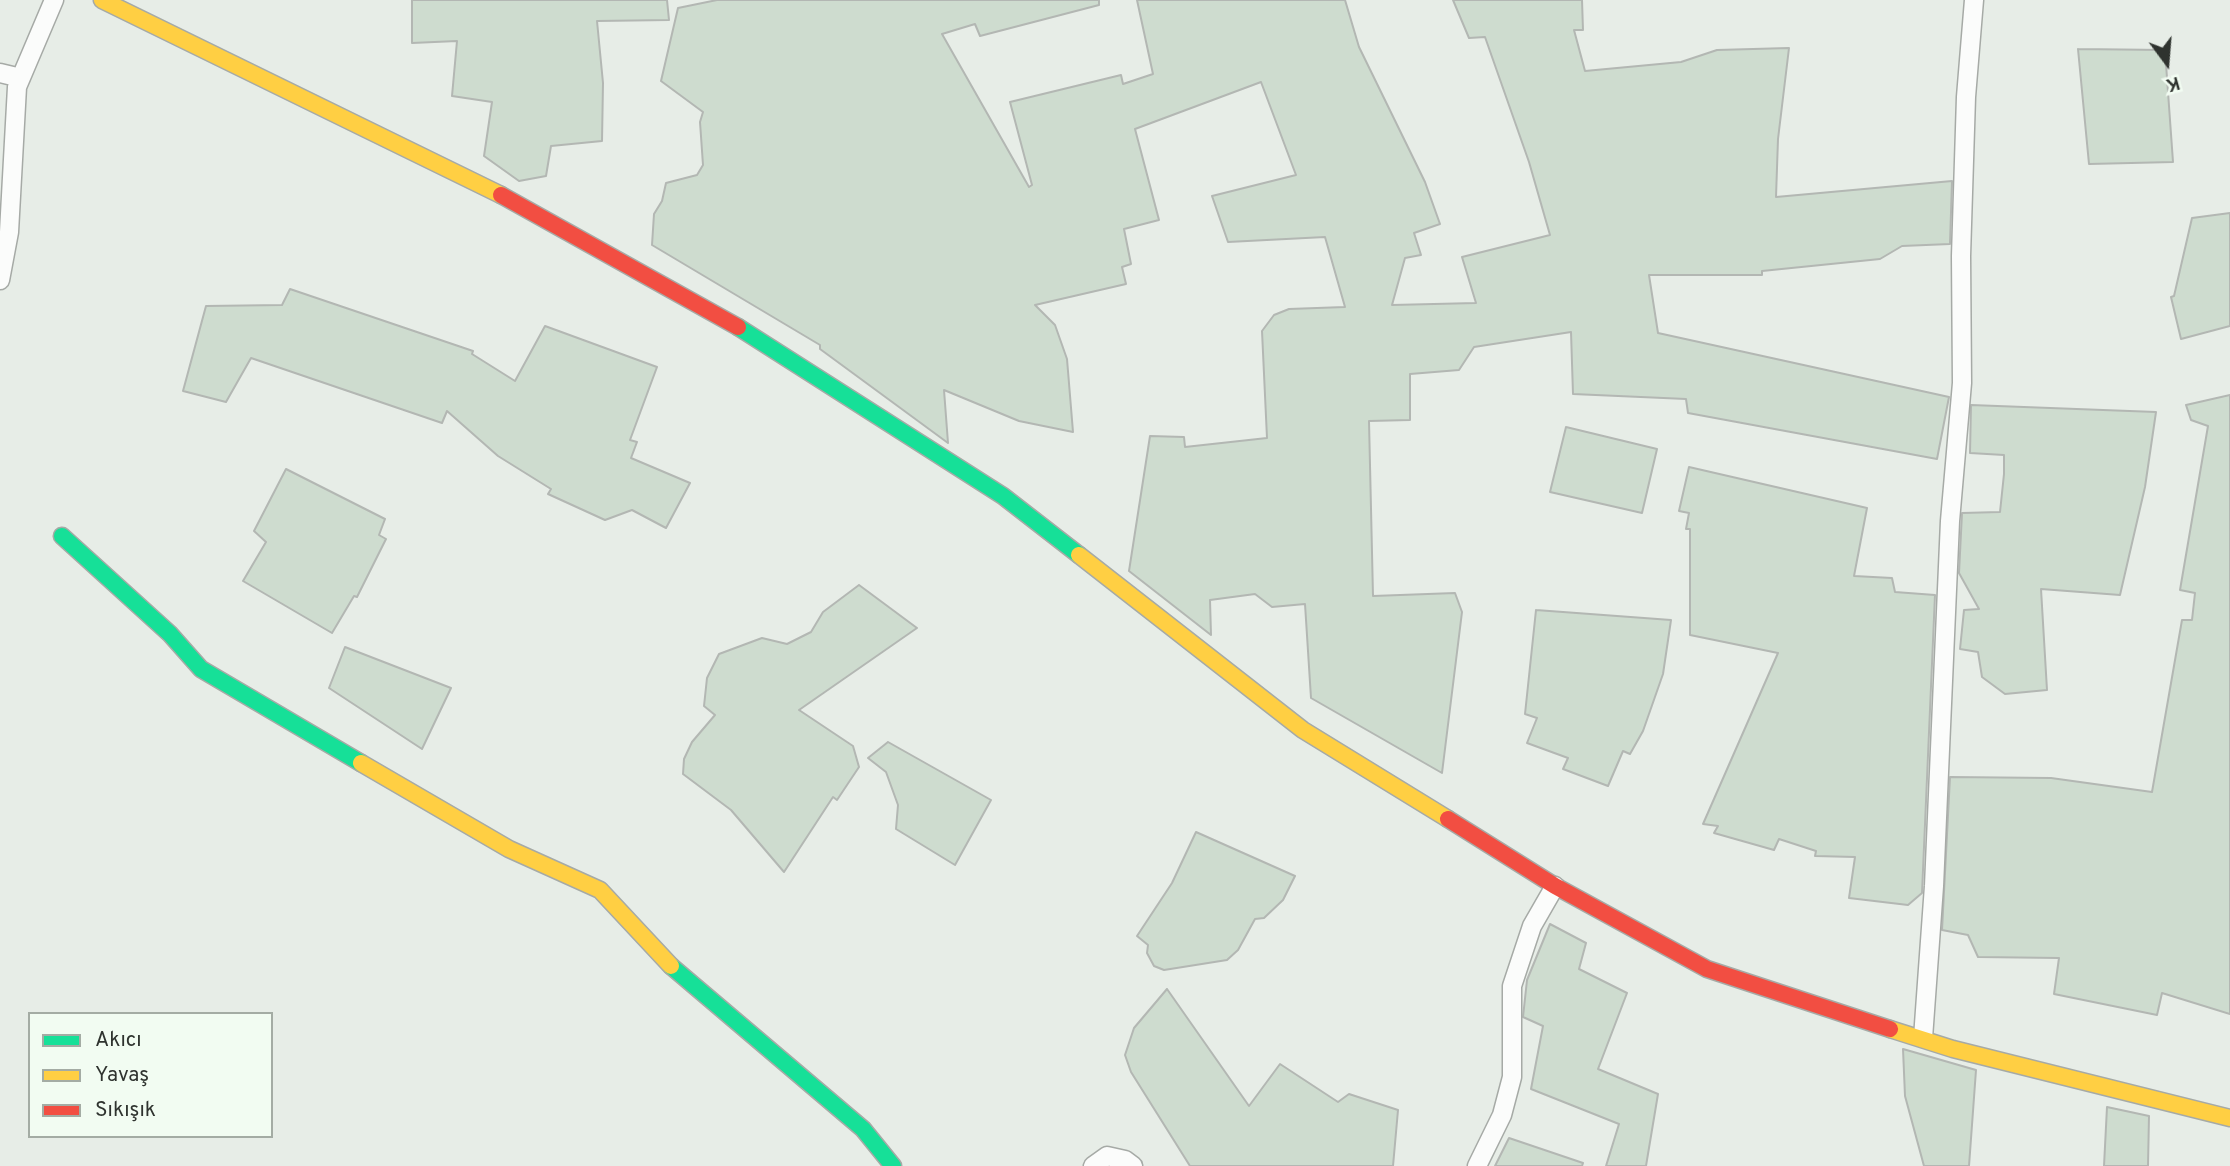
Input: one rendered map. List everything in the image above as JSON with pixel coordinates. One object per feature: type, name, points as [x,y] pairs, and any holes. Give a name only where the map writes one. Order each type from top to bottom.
[{"type":"street","points":[[0,280],[9,232],[17,87],[54,0]]},
{"type":"street","points":[[1923,1038],[1934,886],[1950,521],[1962,383],[1961,256],[1966,97],[1973,0]]},
{"type":"street","points":[[108,1],[510,199],[731,323],[1003,496],[1303,730],[1555,886],[1707,969],[1953,1049],[2230,1118]]},
{"type":"street","points":[[0,73],[21,78]]},
{"type":"street","points":[[62,536],[170,634],[201,669],[509,849],[600,890],[685,981],[863,1129],[893,1166]]},
{"type":"street","points":[[1477,1166],[1502,1115],[1512,1077],[1513,986],[1532,926],[1555,886]]},
{"type":"street","points":[[1093,1166],[1107,1156],[1125,1160],[1133,1166]]},
{"type":"building","points":[[412,0],[667,0],[669,20],[597,21],[603,83],[602,141],[551,146],[546,176],[519,181],[484,156],[492,102],[452,96],[457,41],[412,43]]},
{"type":"building","points":[[717,0],[1099,0],[1099,5],[980,36],[975,24],[942,34],[1029,187],[1032,185],[1010,102],[1121,75],[1123,84],[1153,74],[1137,0],[1345,0],[1359,47],[1425,182],[1440,224],[1414,233],[1421,255],[1405,258],[1392,305],[1476,303],[1462,257],[1550,235],[1529,162],[1485,37],[1469,38],[1453,0],[1582,0],[1583,30],[1574,30],[1585,71],[1681,62],[1717,50],[1789,48],[1778,139],[1776,197],[1952,181],[1950,244],[1902,246],[1880,259],[1762,271],[1762,275],[1649,275],[1658,333],[1949,397],[1937,459],[1688,413],[1686,399],[1573,394],[1571,332],[1474,347],[1459,370],[1410,374],[1410,420],[1369,421],[1373,596],[1455,593],[1462,612],[1442,773],[1311,698],[1305,604],[1272,607],[1255,594],[1210,600],[1211,635],[1129,571],[1150,436],[1184,437],[1185,447],[1267,438],[1262,331],[1274,315],[1289,309],[1345,307],[1325,237],[1228,242],[1212,196],[1296,175],[1261,82],[1135,129],[1159,220],[1124,229],[1131,264],[1122,267],[1126,284],[1035,305],[1055,325],[1067,359],[1073,432],[1019,421],[944,390],[948,443],[820,349],[820,345],[652,245],[654,214],[662,201],[666,183],[697,175],[703,165],[700,122],[703,112],[661,81],[678,8]]},
{"type":"building","points":[[2078,49],[2165,50],[2173,162],[2089,164]]},
{"type":"building","points":[[2230,213],[2230,326],[2181,339],[2171,297],[2174,296],[2192,218]]},
{"type":"building","points":[[290,289],[473,351],[472,354],[515,381],[545,326],[657,367],[630,440],[637,442],[631,458],[690,483],[666,528],[632,510],[605,520],[548,494],[551,489],[498,456],[447,411],[442,423],[251,358],[226,402],[183,391],[206,306],[282,305]]},
{"type":"building","points":[[2230,395],[2230,1014],[2162,993],[2157,1015],[2054,994],[2059,958],[1978,957],[1968,935],[1942,930],[1950,777],[2051,778],[2152,792],[2182,620],[2192,620],[2195,593],[2180,590],[2208,426],[2191,420],[2186,405]]},
{"type":"building","points":[[1971,405],[2156,412],[2145,487],[2120,595],[2041,589],[2047,690],[2005,694],[1982,677],[1978,652],[1960,649],[1964,610],[1979,609],[1959,573],[1962,513],[2000,512],[2004,474],[2004,455],[1970,453]]},
{"type":"building","points":[[1566,427],[1657,449],[1642,513],[1550,492]]},
{"type":"building","points":[[1689,467],[1867,508],[1854,576],[1892,578],[1895,592],[1935,595],[1922,893],[1908,905],[1849,898],[1855,857],[1815,856],[1816,851],[1779,839],[1774,850],[1714,833],[1718,826],[1703,824],[1778,653],[1690,635],[1690,529],[1686,529],[1689,513],[1679,511]]},
{"type":"building","points":[[286,469],[385,519],[379,535],[386,539],[357,597],[354,596],[332,633],[243,581],[266,542],[254,531]]},
{"type":"building","points":[[859,585],[917,628],[799,710],[853,746],[859,767],[837,800],[833,797],[784,872],[731,810],[683,774],[684,759],[692,742],[715,715],[704,706],[707,678],[719,654],[762,638],[787,644],[811,632],[823,612]]},
{"type":"building","points":[[1536,610],[1671,620],[1663,674],[1643,731],[1630,754],[1623,751],[1608,786],[1563,769],[1568,758],[1527,743],[1537,718],[1525,714]]},
{"type":"building","points":[[345,647],[451,688],[422,749],[329,688]]},
{"type":"building","points":[[888,742],[991,800],[955,865],[896,829],[898,805],[886,772],[868,758]]},
{"type":"building","points":[[1196,832],[1295,876],[1283,900],[1264,918],[1255,919],[1238,950],[1227,960],[1164,970],[1154,966],[1147,953],[1148,945],[1137,936],[1172,883]]},
{"type":"building","points":[[1550,924],[1586,943],[1579,969],[1627,993],[1598,1069],[1658,1094],[1646,1166],[1606,1166],[1619,1124],[1531,1089],[1543,1026],[1523,1017],[1527,980]]},
{"type":"building","points":[[1167,989],[1249,1106],[1280,1064],[1338,1102],[1349,1094],[1398,1110],[1393,1166],[1190,1166],[1131,1072],[1125,1055],[1134,1028]]},
{"type":"building","points":[[1903,1049],[1976,1070],[1969,1166],[1924,1166],[1905,1096]]},
{"type":"building","points":[[2107,1107],[2149,1116],[2148,1166],[2104,1166]]},
{"type":"building","points":[[1509,1138],[1583,1163],[1582,1166],[1495,1166]]},
{"type":"traffic: fast","points":[[738,327],[1003,496],[1079,555]]},
{"type":"traffic: fast","points":[[62,536],[170,634],[201,669],[361,763]]},
{"type":"traffic: fast","points":[[671,966],[863,1129],[893,1166]]},
{"type":"traffic: slow","points":[[102,0],[501,195]]},
{"type":"traffic: slow","points":[[1079,555],[1303,730],[1448,819]]},
{"type":"traffic: slow","points":[[361,763],[509,849],[600,890],[671,966]]},
{"type":"traffic: slow","points":[[1890,1029],[1953,1049],[2230,1118]]},
{"type":"traffic: jam","points":[[501,195],[738,327]]},
{"type":"traffic: jam","points":[[1448,819],[1555,886],[1707,969],[1890,1029]]}]
